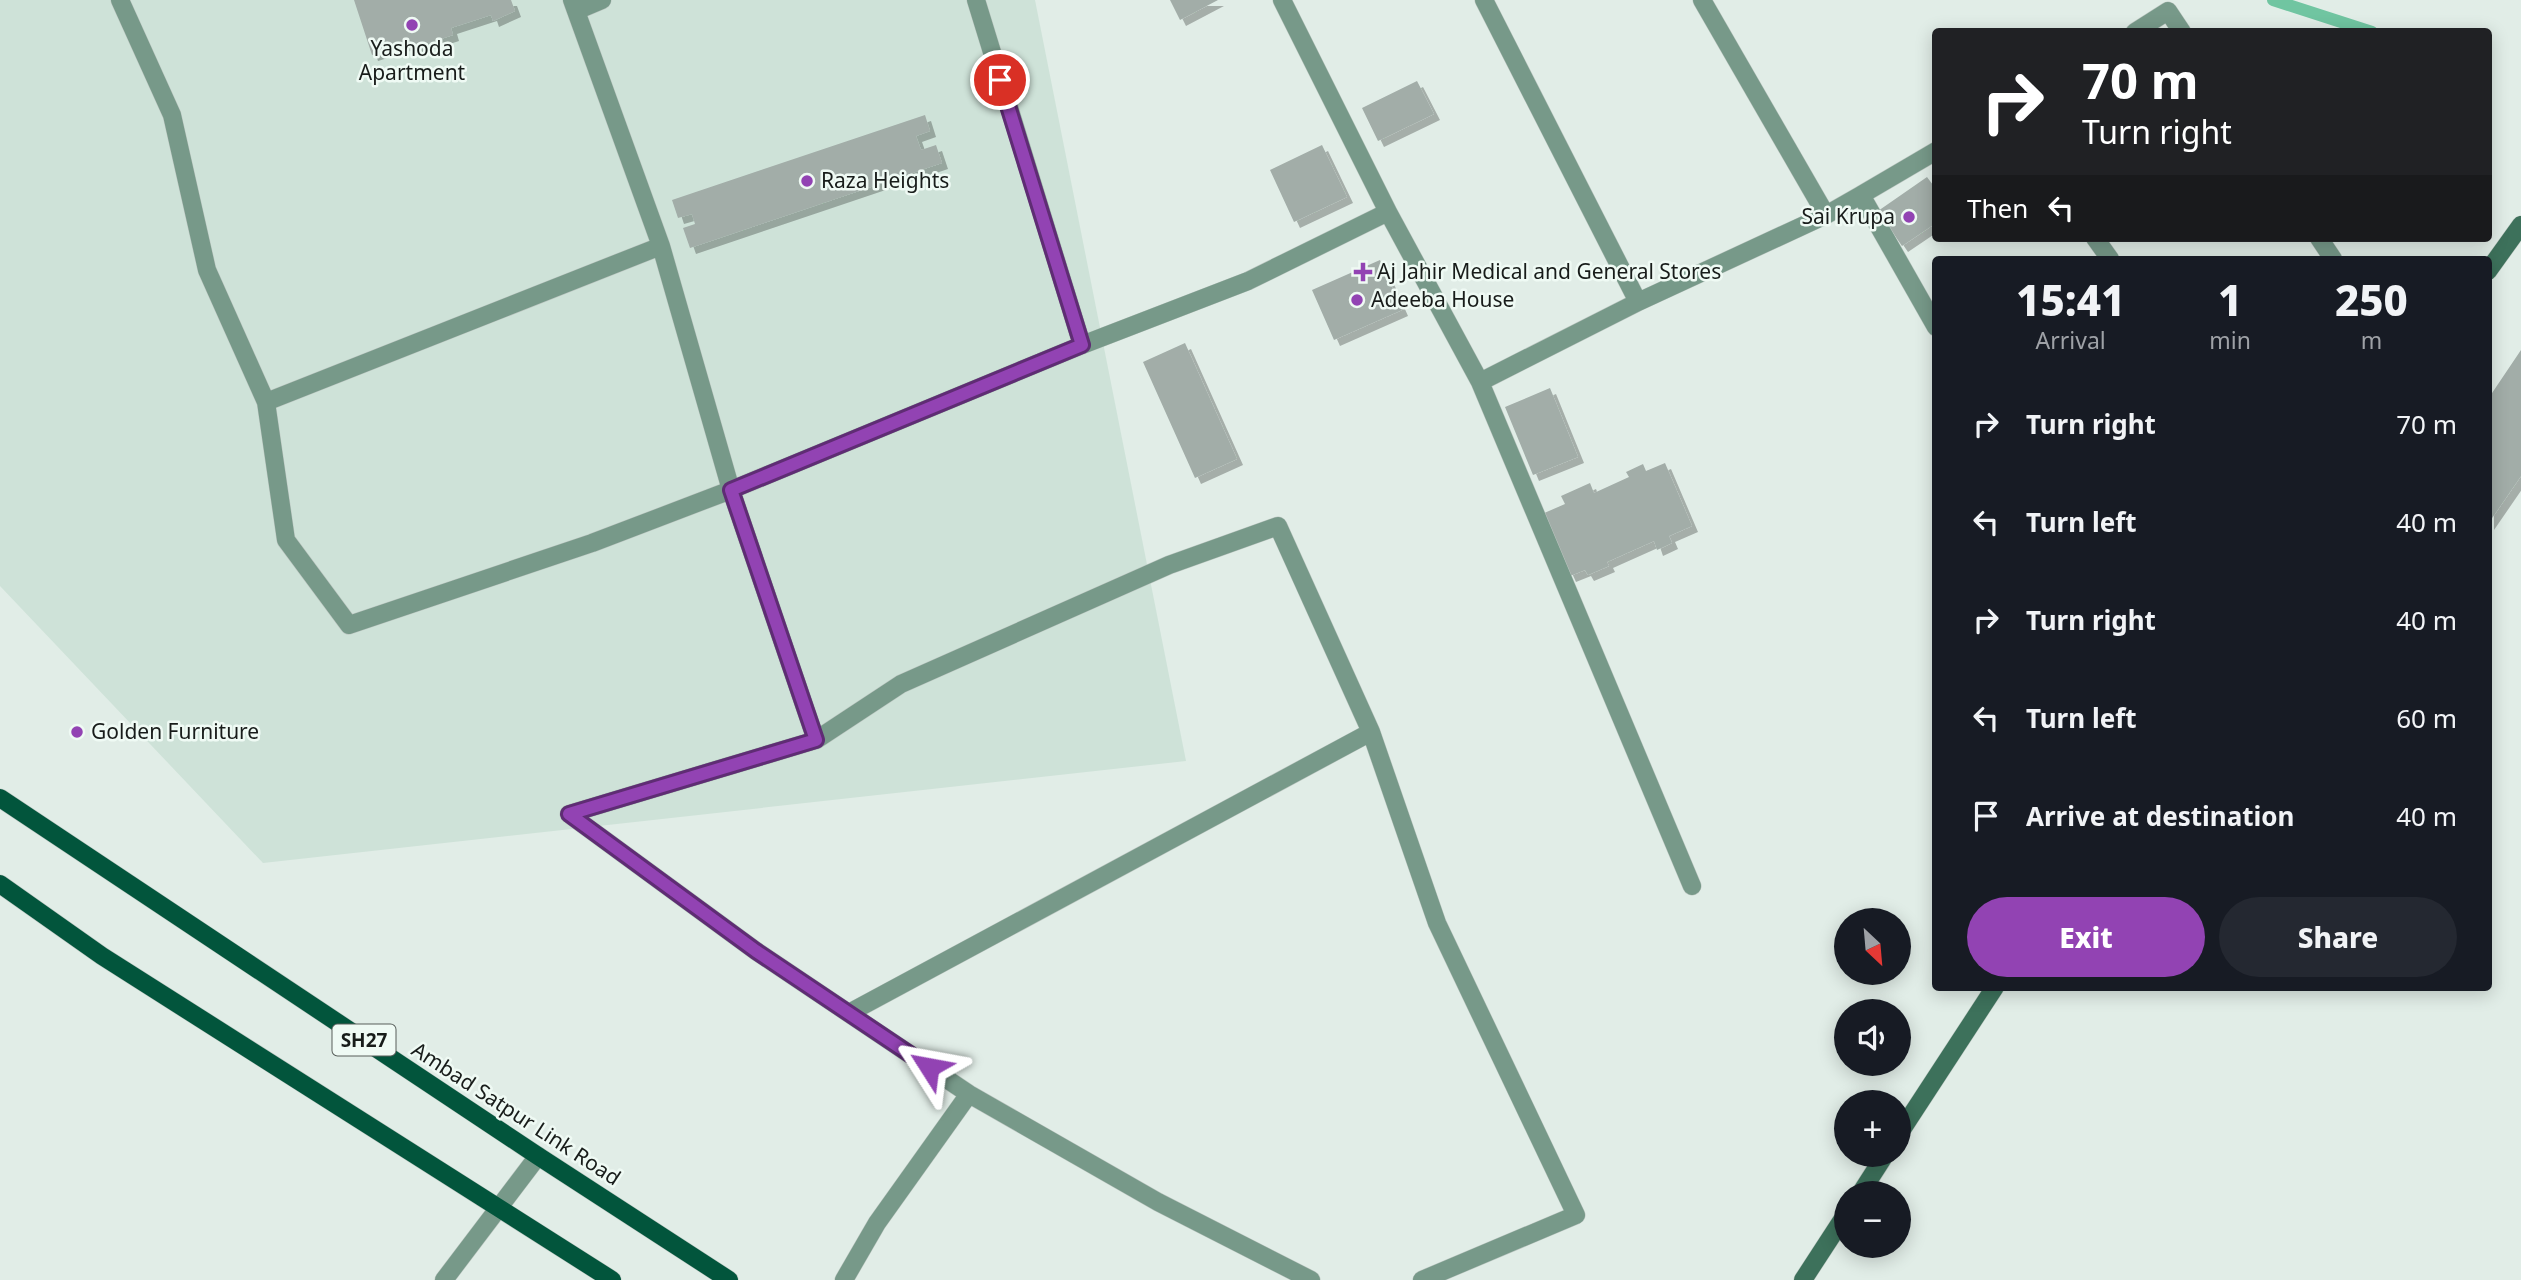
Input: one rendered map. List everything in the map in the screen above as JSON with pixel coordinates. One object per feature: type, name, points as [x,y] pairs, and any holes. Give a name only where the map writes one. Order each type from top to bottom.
[{"type":"main road","points":[[2492,265],[2521,225]]},
{"type":"main road","name":"Ambad Satpur Link Road","points":[[0,798],[729,1280]]},
{"type":"main road","points":[[0,884],[102,956],[612,1280]]},
{"type":"main road","points":[[1911,1116],[1992,991]]},
{"type":"main road","points":[[1803,1280],[1834,1232]]},
{"type":"street","points":[[120,0],[172,115],[207,270],[266,401],[286,540],[349,625],[592,543],[731,490],[1082,345],[1248,281],[1388,212]]},
{"type":"street","points":[[602,0],[574,5],[661,246],[731,490],[816,740]]},
{"type":"street","points":[[976,0],[1082,345]]},
{"type":"street","points":[[1282,0],[1388,212],[1480,382],[1692,886]]},
{"type":"street","points":[[1484,0],[1638,302]]},
{"type":"street","points":[[1702,0],[1826,215]]},
{"type":"street","points":[[2141,28],[2168,11],[2179,28]]},
{"type":"street","points":[[1480,382],[1638,302],[1826,215],[1932,153]]},
{"type":"street","points":[[1861,195],[1932,320]]},
{"type":"street","points":[[266,401],[661,246]]},
{"type":"street","points":[[1311,1280],[1158,1202],[969,1094],[756,951],[569,814],[816,740],[901,684],[1169,565],[1278,526],[1371,732],[1437,923],[1576,1214],[1422,1280]]},
{"type":"street","points":[[849,1013],[1371,732]]},
{"type":"street","points":[[844,1280],[877,1223],[969,1094]]},
{"type":"street","points":[[444,1280],[538,1156]]},
{"type":"shaded area","points":[[0,0],[1035,0],[1186,761],[263,863],[0,586]]},
{"type":"building","name":"Yashoda Apartment","points":[[354,0],[511,0],[515,11],[493,21],[491,15],[451,28],[453,35],[416,47],[414,42],[372,55]]},
{"type":"building","points":[[1170,0],[1218,0],[1180,20]]},
{"type":"building","points":[[1417,81],[1434,114],[1378,141],[1362,108]]},
{"type":"building","name":"Raza Heights","points":[[925,115],[930,131],[916,136],[921,150],[936,145],[942,163],[690,248],[683,228],[695,224],[692,214],[678,218],[672,200]]},
{"type":"building","points":[[1322,145],[1347,197],[1294,222],[1270,170]]},
{"type":"building","name":"Sai Krupa","points":[[1927,177],[1932,184],[1932,226],[1902,246],[1878,211]]},
{"type":"building","name":"Adeeba House","points":[[1380,260],[1402,310],[1334,340],[1312,290]]},
{"type":"building","points":[[1185,343],[1237,459],[1195,478],[1143,362]]},
{"type":"building","points":[[2521,350],[2521,476],[2492,518],[2492,393]]},
{"type":"building","points":[[1550,388],[1578,457],[1533,475],[1505,407]]},
{"type":"building","points":[[1665,463],[1692,526],[1669,536],[1672,543],[1657,550],[1654,541],[1607,562],[1609,566],[1588,575],[1585,570],[1570,576],[1542,514],[1565,504],[1561,496],[1590,483],[1594,493],[1629,477],[1626,472],[1643,464],[1646,471]]},
{"type":"waterway","points":[[2273,0],[2360,28]]},
{"type":"place","name":"Yashoda Apartment","points":[[412,25]]},
{"type":"place","name":"Raza Heights","points":[[807,181]]},
{"type":"place","name":"Sai Krupa","points":[[1909,217]]},
{"type":"place","name":"Aj Jahir Medical and General Stores","points":[[1363,272]]},
{"type":"place","name":"Adeeba House","points":[[1357,300]]},
{"type":"place","name":"Golden Furniture","points":[[77,732]]},
{"type":"route","points":[[929,1067],[756,951],[569,814],[816,740],[731,490],[1082,345],[1000,80]]}]
